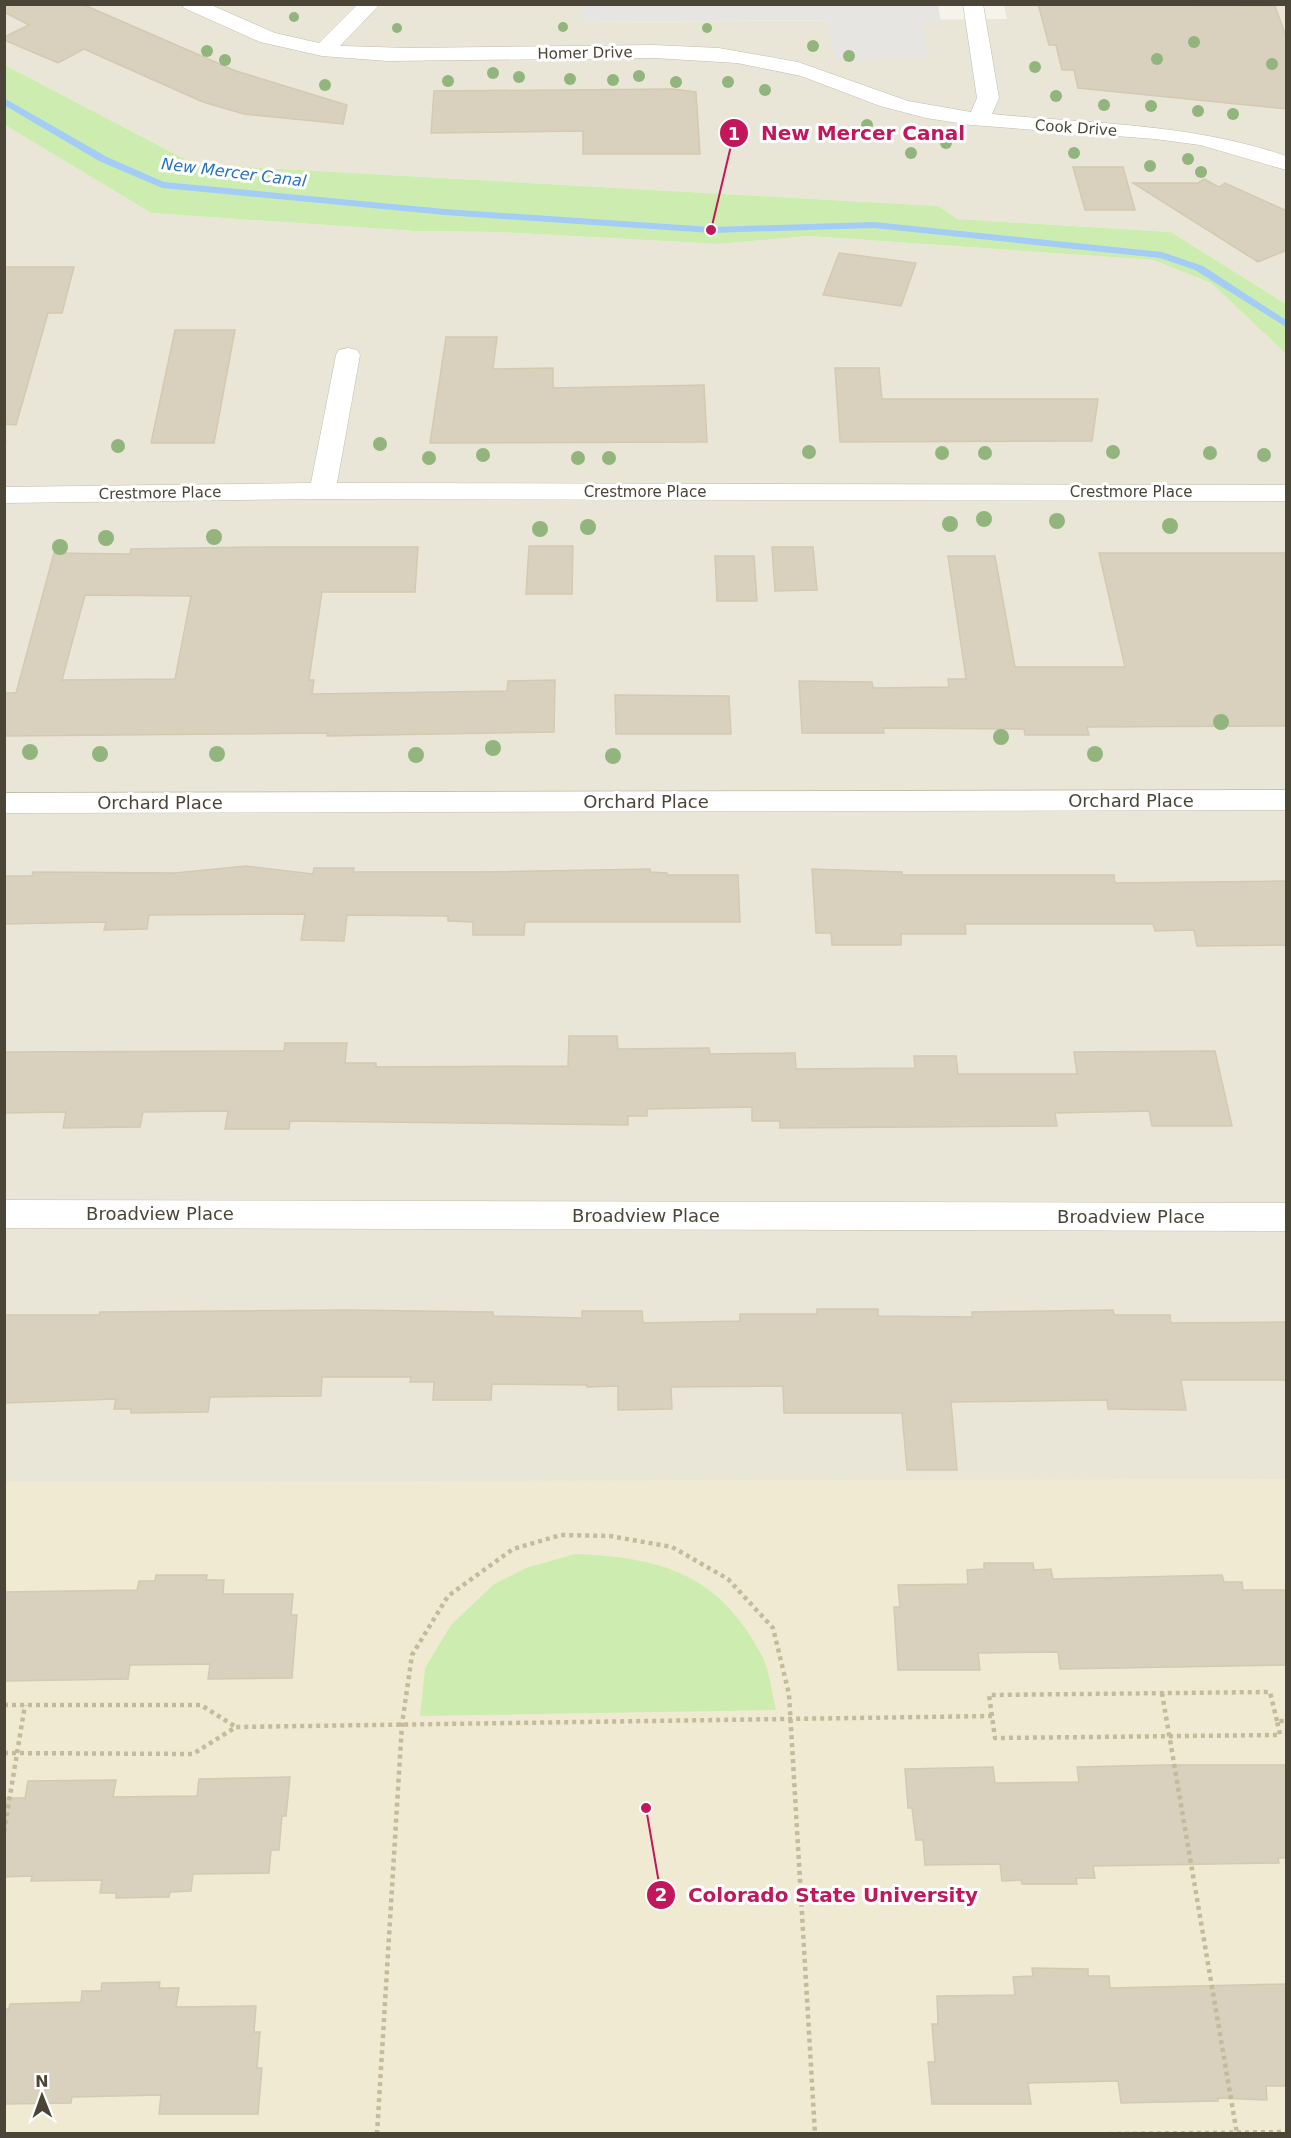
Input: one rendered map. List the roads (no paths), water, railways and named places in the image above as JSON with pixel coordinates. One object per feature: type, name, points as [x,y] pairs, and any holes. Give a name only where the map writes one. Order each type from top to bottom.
[{"type":"street","name":"Homer Drive","points":[[191,4],[256,33],[324,50],[381,55],[722,54],[798,68],[887,103],[929,113],[979,119]]},
{"type":"street","points":[[324,50],[370,4]]},
{"type":"street","points":[[973,4],[988,98],[979,119]]},
{"type":"street","name":"Cook Drive","points":[[979,119],[1060,128],[1174,135],[1226,143],[1287,163]]},
{"type":"street","points":[[323,491],[348,355]]},
{"type":"street","name":"Crestmore Place","points":[[4,495],[323,491],[1287,492]]},
{"type":"street","name":"Orchard Place","points":[[4,803],[1287,800]]},
{"type":"street","name":"Broadview Place","points":[[4,1214],[1287,1217]]},
{"type":"waterway","name":"New Mercer Canal","points":[[4,101],[103,159],[162,185],[445,212],[711,230],[874,225],[1162,255],[1199,268],[1286,324]]},
{"type":"place","name":"New Mercer Canal","points":[[711,230]]},
{"type":"place","name":"Colorado State University","points":[[646,1808]]}]
